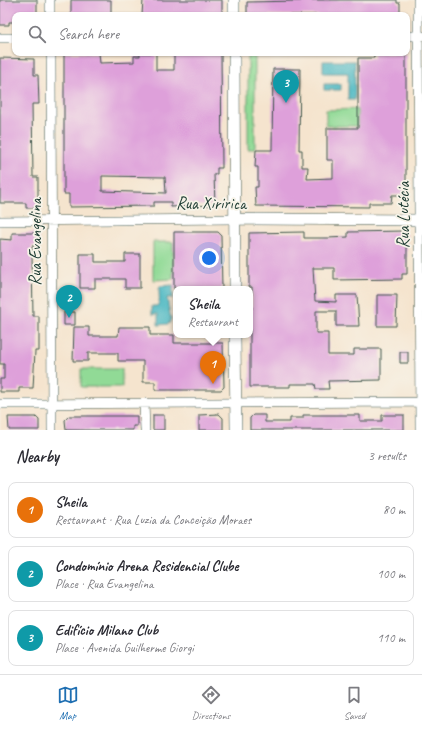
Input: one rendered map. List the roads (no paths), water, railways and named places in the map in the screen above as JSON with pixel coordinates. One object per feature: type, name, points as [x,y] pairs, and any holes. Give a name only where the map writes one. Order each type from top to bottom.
[{"type":"street","points":[[50,0],[50,12]]},
{"type":"street","points":[[234,0],[234,12]]},
{"type":"street","name":"Rua Lutécia","points":[[418,0],[420,36],[420,430]]},
{"type":"street","points":[[0,38],[12,38]]},
{"type":"street","name":"Rua Evangelina","points":[[51,56],[52,430]]},
{"type":"street","points":[[234,56],[235,286]]},
{"type":"street","name":"Rua Xiririca","points":[[0,221],[235,219],[420,220]]},
{"type":"street","points":[[235,338],[236,430]]},
{"type":"street","points":[[0,404],[421,402]]},
{"type":"street","points":[[144,403],[145,430]]},
{"type":"water","points":[[323,61],[355,61],[355,100],[348,100],[348,73],[323,73]]},
{"type":"water","points":[[324,84],[341,84],[341,90],[324,90]]},
{"type":"water","points":[[173,285],[173,298],[167,298],[171,319],[169,324],[158,325],[158,314],[152,314],[152,306],[157,306],[160,286]]},
{"type":"place","name":"Edifício Milano Club","points":[[286,103]]},
{"type":"place","name":"Condomínio Arena Residencial Clube","points":[[69,318]]},
{"type":"place","name":"Sheila","points":[[213,384]]}]
